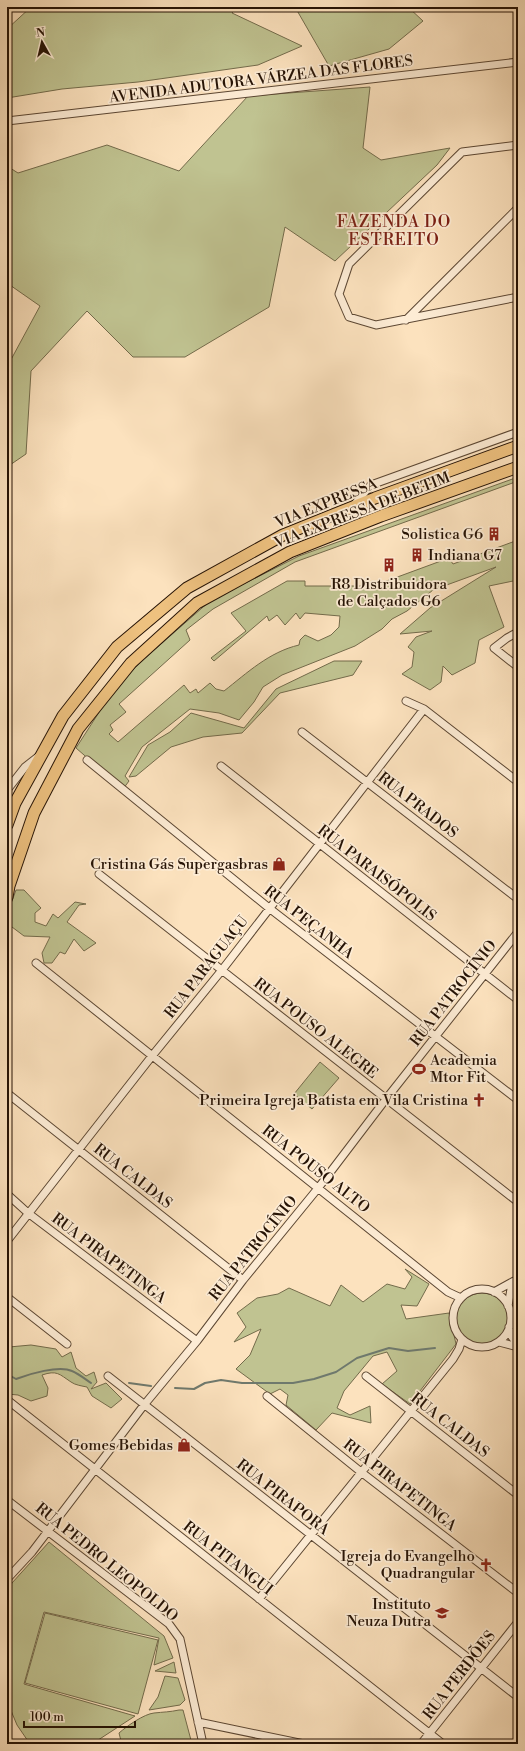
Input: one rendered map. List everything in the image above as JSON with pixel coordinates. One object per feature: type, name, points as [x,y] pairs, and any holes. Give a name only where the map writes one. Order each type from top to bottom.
[{"type":"highway","name":"VIA EXPRESSA","points":[[7,825],[15,803],[62,716],[117,647],[187,588],[283,535],[352,507],[518,446]]},
{"type":"highway","name":"VIA EXPRESSA DE BETIM","points":[[7,897],[9,886],[34,813],[78,729],[131,663],[197,603],[290,552],[381,516],[518,467]]},
{"type":"street","name":"AVENIDA ADUTORA VÁRZEA DAS FLORES","points":[[7,121],[518,62]]},
{"type":"street","points":[[518,145],[462,152],[349,264],[338,294],[349,317],[376,325],[518,298]]},
{"type":"street","points":[[406,320],[518,208]]},
{"type":"street","points":[[352,507],[371,485],[518,432]]},
{"type":"street","points":[[518,632],[494,648],[518,667]]},
{"type":"street","points":[[406,701],[424,709],[518,782]]},
{"type":"street","name":"RUA PARAGUAÇU","points":[[7,1241],[152,1056],[222,970],[424,709]]},
{"type":"street","name":"RUA PRADOS","points":[[302,732],[518,899]]},
{"type":"street","points":[[7,790],[24,767],[41,755]]},
{"type":"street","name":"RUA PEÇANHA","points":[[87,760],[269,908],[518,1100]]},
{"type":"street","name":"RUA PARAISÓPOLIS","points":[[221,766],[518,1000]]},
{"type":"street","name":"RUA POUSO ALEGRE","points":[[99,874],[518,1202]]},
{"type":"street","name":"RUA PATROCÍNIO","points":[[7,1579],[13,1574],[144,1405],[197,1341],[243,1280],[319,1187],[386,1099],[518,932]]},
{"type":"street","name":"RUA POUSO ALTO","points":[[36,963],[319,1187],[448,1292],[461,1298]]},
{"type":"street","name":"RUA CALDAS","points":[[7,1093],[243,1280]]},
{"type":"street","name":"RUA PIRAPETINGA","points":[[7,1194],[28,1213],[197,1341]]},
{"type":"street","points":[[494,1292],[516,1279]]},
{"type":"street","points":[[508,1306],[509,1296],[516,1279]]},
{"type":"street","points":[[518,1323],[510,1326],[505,1335],[498,1342],[486,1347],[472,1345],[462,1339],[456,1332],[453,1323],[455,1307],[461,1298],[473,1290],[487,1290],[494,1292],[502,1297],[508,1306],[511,1318],[510,1326],[512,1337],[518,1346]]},
{"type":"street","name":"RUA POUSO ALTO","points":[[448,1292],[455,1307]]},
{"type":"street","points":[[7,1297],[67,1344]]},
{"type":"street","points":[[453,1359],[462,1339]]},
{"type":"street","points":[[498,1342],[518,1346]]},
{"type":"street","points":[[259,1599],[453,1359],[472,1345]]},
{"type":"street","name":"RUA PIRAPORA","points":[[108,1376],[518,1697]]},
{"type":"street","name":"RUA CALDAS","points":[[366,1376],[518,1495]]},
{"type":"street","name":"RUA PIRAPETINGA","points":[[266,1396],[361,1472],[518,1593]]},
{"type":"street","name":"RUA PITANGUI","points":[[10,1402],[443,1744]]},
{"type":"street","name":"RUA PEDRO LEOPOLDO","points":[[7,1500],[169,1624],[180,1639],[203,1744]]},
{"type":"street","name":"RUA PERDÕES","points":[[421,1744],[518,1622]]},
{"type":"street","points":[[198,1722],[304,1744]]},
{"type":"green space","points":[[31,7],[237,7],[232,13],[302,46],[258,65],[138,82],[62,89],[7,98],[7,29]]},
{"type":"green space","points":[[295,7],[408,7],[423,21],[389,49],[329,66]]},
{"type":"green space","points":[[370,87],[363,148],[381,160],[450,148],[437,165],[335,261],[285,227],[269,307],[185,357],[133,357],[87,311],[31,371],[26,454],[7,467],[7,367],[40,306],[7,283],[7,166],[18,173],[107,145],[179,171],[248,96]]},
{"type":"green space","points":[[518,477],[518,481],[295,562],[213,609],[186,630],[190,640],[119,704],[126,712],[110,725],[113,730],[109,734],[118,742],[184,685],[190,693],[196,689],[198,693],[210,683],[216,689],[224,691],[250,670],[268,658],[288,648],[299,645],[300,640],[305,635],[318,641],[331,635],[339,627],[340,616],[305,613],[300,619],[296,613],[285,625],[277,615],[269,621],[267,616],[214,661],[211,658],[246,631],[231,613],[287,581],[305,581],[305,586],[373,586],[449,558],[453,564],[518,540],[518,580],[489,586],[504,627],[479,640],[475,663],[452,675],[443,666],[441,682],[430,690],[402,674],[412,667],[414,652],[408,647],[416,637],[432,631],[400,634],[430,608],[496,567],[433,590],[407,611],[392,619],[382,629],[355,646],[282,675],[263,687],[254,702],[239,720],[219,713],[190,709],[142,747],[125,776],[129,781],[123,789],[76,748],[116,686],[145,658],[210,601],[299,556]]},
{"type":"green space","points":[[334,661],[362,661],[353,675],[280,693],[242,733],[203,737],[171,747],[136,776],[129,777],[148,745],[170,732],[191,713],[244,728],[276,689]]},
{"type":"green space","points":[[16,890],[24,890],[41,908],[35,913],[35,922],[46,926],[53,914],[58,918],[75,902],[86,904],[79,905],[67,922],[96,943],[84,951],[74,939],[65,954],[60,952],[52,963],[44,963],[42,953],[50,937],[24,936],[8,924],[8,912]]},
{"type":"green space","points":[[320,1062],[339,1078],[312,1109],[294,1094]]},
{"type":"green space","points":[[405,1269],[429,1284],[417,1306],[401,1305],[406,1319],[449,1313],[456,1344],[410,1404],[382,1384],[397,1371],[387,1352],[373,1356],[344,1391],[337,1408],[350,1415],[370,1406],[371,1423],[332,1413],[316,1430],[286,1405],[288,1395],[280,1389],[270,1394],[236,1369],[250,1355],[261,1329],[234,1342],[246,1327],[237,1313],[257,1298],[278,1294],[289,1288],[330,1306],[341,1285],[363,1302],[387,1284],[405,1289],[412,1277]]},
{"type":"green space","points":[[477,1293],[487,1293],[501,1300],[508,1314],[508,1324],[501,1338],[487,1345],[477,1345],[467,1341],[460,1334],[456,1324],[456,1314],[460,1304],[467,1297]]},
{"type":"green space","points":[[31,1345],[56,1349],[62,1357],[71,1352],[76,1368],[86,1376],[94,1372],[97,1382],[91,1389],[106,1383],[122,1399],[111,1408],[92,1396],[87,1387],[74,1384],[61,1375],[55,1373],[42,1375],[48,1388],[47,1396],[31,1401],[18,1395],[7,1394],[7,1349],[9,1347]]},
{"type":"green space","points":[[49,1542],[164,1636],[173,1658],[154,1665],[159,1638],[44,1612],[24,1684],[135,1716],[92,1744],[30,1744],[17,1725],[7,1701],[7,1592],[12,1583]]},
{"type":"green space","points":[[45,1613],[158,1640],[138,1714],[25,1683]]},
{"type":"green space","points":[[174,1662],[176,1673],[155,1671]]},
{"type":"green space","points":[[165,1676],[178,1678],[185,1700],[180,1705],[149,1710],[158,1697]]},
{"type":"green space","points":[[183,1710],[192,1744],[137,1744],[130,1740],[121,1741],[119,1733],[141,1718],[154,1713]]},
{"type":"waterway","points":[[175,1388],[194,1389],[205,1383],[221,1380],[242,1383],[293,1383],[314,1379],[336,1372],[357,1358],[389,1348],[408,1351],[435,1348]]},
{"type":"waterway","points":[[7,1374],[16,1379],[44,1371],[66,1369],[91,1383]]},
{"type":"waterway","points":[[129,1383],[151,1386]]},
{"type":"place","name":"Solistica G6","points":[[494,534]]},
{"type":"place","name":"Indiana G7","points":[[417,555]]},
{"type":"place","name":"R8 Distribuidora de Calçados G6","points":[[389,565]]},
{"type":"place","name":"Cristina Gás Supergasbras","points":[[279,864]]},
{"type":"place","name":"Academia Mtor Fit","points":[[419,1069]]},
{"type":"place","name":"Primeira Igreja Batista em Vila Cristina","points":[[479,1100]]},
{"type":"place","name":"Gomes Bebidas","points":[[184,1445]]},
{"type":"place","name":"Igreja do Evangelho Quadrangular","points":[[486,1565]]},
{"type":"place","name":"Instituto Neuza Dutra","points":[[442,1613]]},
{"type":"district","name":"FAZENDA DO ESTREITO","points":[[394,230]]}]
